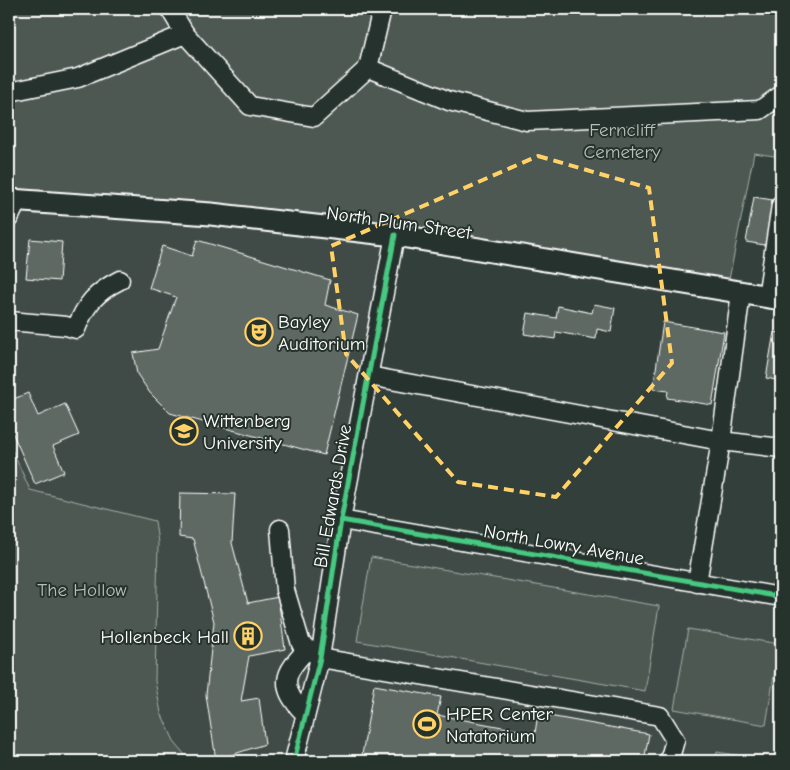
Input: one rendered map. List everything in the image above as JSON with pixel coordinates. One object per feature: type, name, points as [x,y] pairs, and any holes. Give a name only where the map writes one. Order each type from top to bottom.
[{"type":"main road","name":"North Plum Street","points":[[12,206],[211,214],[395,235],[774,298]]},
{"type":"street","points":[[170,9],[184,34],[250,106],[314,117],[368,68],[382,9]]},
{"type":"street","points":[[9,92],[78,78],[184,34]]},
{"type":"street","points":[[368,68],[449,100],[527,121],[760,110],[781,95]]},
{"type":"street","points":[[774,298],[781,205]]},
{"type":"street","name":"Bill Edwards Drive","points":[[294,761],[305,713],[314,653],[395,235]]},
{"type":"street","points":[[9,321],[66,326],[76,329],[83,312],[91,300],[103,289],[120,280]]},
{"type":"street","points":[[697,583],[721,441],[742,293]]},
{"type":"street","points":[[369,376],[721,441],[781,448]]},
{"type":"street","name":"North Lowry Avenue","points":[[341,520],[781,597]]},
{"type":"street","points":[[280,529],[285,590],[301,644],[314,653],[660,716],[675,740],[669,761]]},
{"type":"street","points":[[305,713],[299,709],[288,692],[286,682],[290,670],[314,653]]},
{"type":"highlighted area","points":[[538,156],[649,188],[672,363],[556,497],[458,482],[346,354],[331,246]]},
{"type":"shaded area","name":"Wittenberg University","points":[[9,200],[395,235],[341,520],[781,596],[781,761],[9,761]]},
{"type":"green space","name":"Ferncliff Cemetery","points":[[9,9],[781,9],[781,157],[754,153],[727,290],[395,235],[9,200]]},
{"type":"green space","name":"The Hollow","points":[[9,443],[30,490],[155,521],[158,543],[155,681],[161,713],[175,743],[190,761],[9,761]]},
{"type":"green space","points":[[371,557],[659,606],[645,691],[357,641]]},
{"type":"green space","points":[[688,629],[779,644],[766,725],[674,709]]},
{"type":"green space","points":[[717,752],[772,761],[715,761]]},
{"type":"building","points":[[754,197],[779,201],[771,246],[746,242]]},
{"type":"building","points":[[30,239],[62,242],[59,281],[26,278]]},
{"type":"building","name":"Bayley Auditorium","points":[[197,240],[330,280],[325,305],[358,315],[324,455],[170,413],[150,393],[137,374],[133,353],[158,349],[176,297],[149,288],[162,246],[192,256]]},
{"type":"building","points":[[594,304],[615,308],[611,332],[597,329],[596,339],[556,332],[555,339],[524,334],[528,313],[556,318],[558,306],[592,313]]},
{"type":"building","points":[[663,322],[724,332],[712,405],[667,398],[668,391],[653,389]]},
{"type":"building","points":[[774,332],[781,333],[781,381],[766,378]]},
{"type":"building","points":[[28,393],[38,416],[65,404],[79,435],[53,446],[64,472],[35,484],[9,425],[9,401]]},
{"type":"building","name":"Hollenbeck Hall","points":[[180,493],[235,494],[232,543],[248,603],[278,597],[285,649],[249,656],[241,701],[259,698],[265,744],[216,760],[206,695],[214,622],[193,539],[179,537]]},
{"type":"building","name":"HPER Center Natatorium","points":[[374,685],[441,697],[437,715],[535,733],[538,714],[649,734],[644,761],[361,761]]},
{"type":"cycle path","points":[[294,761],[320,658],[341,520],[395,235]]},
{"type":"cycle path","points":[[341,520],[781,597]]},
{"type":"place","name":"Bayley Auditorium","points":[[259,332]]},
{"type":"place","name":"Wittenberg University","points":[[184,431]]},
{"type":"place","name":"Hollenbeck Hall","points":[[248,636]]},
{"type":"place","name":"HPER Center Natatorium","points":[[427,724]]}]
